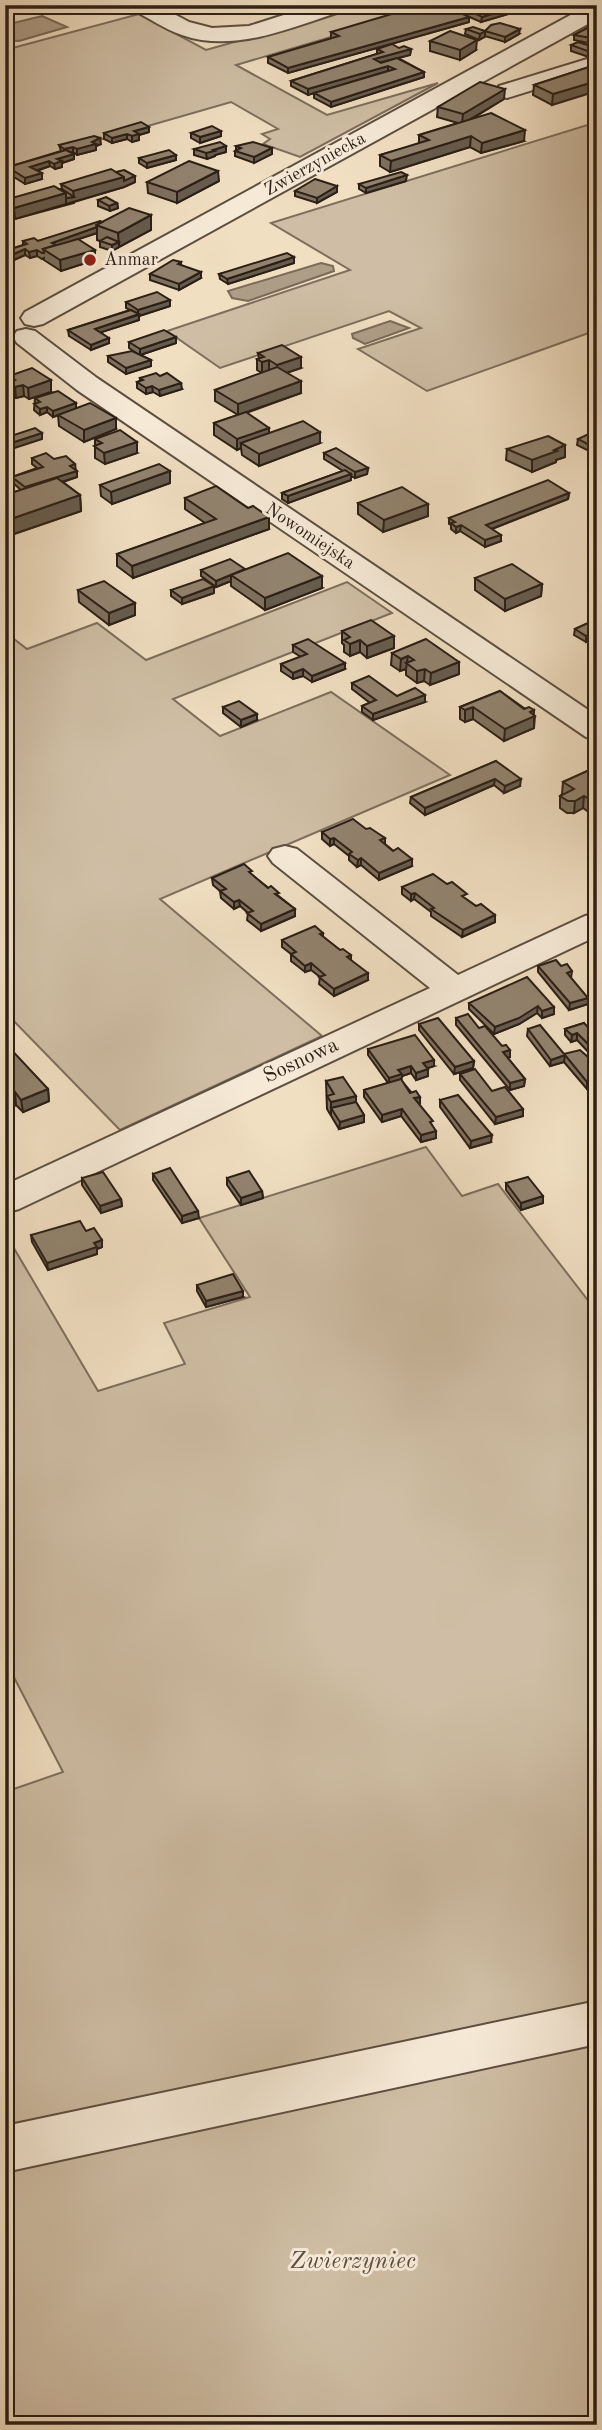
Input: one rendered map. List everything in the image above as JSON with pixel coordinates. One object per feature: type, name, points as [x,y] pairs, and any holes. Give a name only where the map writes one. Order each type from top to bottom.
[{"type":"street","points":[[141,5],[190,30],[214,35],[248,31],[338,5]]},
{"type":"street","name":"Zwierzyniecka","points":[[19,327],[597,10]]},
{"type":"street","points":[[507,91],[597,63]]},
{"type":"street","points":[[500,64],[547,78]]},
{"type":"street","name":"Nowomiejska","points":[[19,327],[87,384],[597,730]]},
{"type":"street","points":[[285,856],[454,989]]},
{"type":"street","name":"Sosnowa","points":[[5,1200],[597,923]]},
{"type":"street","points":[[5,2149],[597,2022]]},
{"type":"green space","points":[[365,5],[439,5],[236,65],[327,115],[438,83],[300,157],[263,144],[270,139],[262,134],[278,129],[231,102],[61,151],[5,173],[5,50],[139,14],[206,50]]},
{"type":"green space","points":[[597,122],[597,330],[427,391],[358,349],[421,328],[389,311],[220,368],[167,331],[350,270],[271,223]]},
{"type":"green space","points":[[347,582],[392,613],[173,699],[220,736],[331,692],[450,775],[160,899],[322,1036],[120,1130],[5,1012],[5,632],[27,649],[97,623],[146,660]]},
{"type":"green space","points":[[426,1147],[462,1196],[498,1184],[597,1312],[597,2011],[5,2138],[5,1792],[63,1772],[5,1660],[5,1233],[98,1391],[185,1364],[164,1323],[250,1297],[199,1218]]},
{"type":"green space","name":"Zwierzyniec","points":[[597,2030],[597,2425],[5,2425],[5,2161]]},
{"type":"shaded area","points":[[42,16],[67,27],[19,41],[5,40],[5,25]]},
{"type":"shaded area","points":[[321,263],[333,266],[334,271],[248,301],[232,298],[228,291]]},
{"type":"shaded area","points":[[390,321],[409,328],[365,344],[353,338],[352,334]]},
{"type":"building","points":[[422,5],[444,5],[469,17],[288,68],[268,57],[339,36],[331,32]]},
{"type":"building","points":[[457,5],[478,5],[465,9]]},
{"type":"building","points":[[485,5],[522,5],[482,17],[468,10]]},
{"type":"building","points":[[500,23],[520,29],[505,37],[485,31],[491,25]]},
{"type":"building","points":[[473,27],[485,31],[480,34],[466,29]]},
{"type":"building","points":[[589,27],[597,29],[597,39],[574,35]]},
{"type":"building","points":[[450,31],[477,40],[460,50],[430,41]]},
{"type":"building","points":[[578,42],[597,48],[590,52],[571,45]]},
{"type":"building","points":[[392,44],[411,49],[374,59],[381,63],[397,58],[424,72],[331,102],[314,93],[395,69],[388,66],[308,89],[291,81],[383,52],[377,49]]},
{"type":"building","points":[[592,66],[597,69],[597,81],[553,94],[534,85]]},
{"type":"building","points":[[480,82],[505,89],[463,114],[438,107]]},
{"type":"building","points":[[491,113],[525,130],[482,143],[471,136],[391,161],[380,155],[429,140],[419,135]]},
{"type":"building","points":[[141,122],[149,127],[134,131],[139,134],[112,138],[104,133]]},
{"type":"building","points":[[212,126],[221,131],[200,137],[191,133]]},
{"type":"building","points":[[94,136],[100,138],[92,142],[96,144],[77,149],[64,149],[59,145]]},
{"type":"building","points":[[220,142],[226,146],[213,150],[215,151],[206,153],[194,149]]},
{"type":"building","points":[[253,142],[272,148],[254,157],[235,151],[241,148],[236,146]]},
{"type":"building","points":[[66,150],[74,154],[57,159],[62,161],[54,164],[49,161],[30,167],[42,173],[25,178],[14,171],[5,174],[5,168]]},
{"type":"building","points":[[169,150],[176,155],[147,163],[139,158]]},
{"type":"building","points":[[189,161],[218,171],[177,192],[147,182]]},
{"type":"building","points":[[111,169],[124,177],[73,191],[61,184]]},
{"type":"building","points":[[124,170],[135,176],[124,181],[124,177],[116,172]]},
{"type":"building","points":[[401,172],[407,175],[366,188],[359,184]]},
{"type":"building","points":[[315,179],[337,186],[317,198],[295,191]]},
{"type":"building","points":[[54,186],[66,193],[14,208],[5,203],[5,200]]},
{"type":"building","points":[[59,189],[74,197],[66,198],[66,193]]},
{"type":"building","points":[[106,197],[117,203],[109,206],[98,200]]},
{"type":"building","points":[[129,208],[151,215],[118,233],[96,225]]},
{"type":"building","points":[[102,222],[96,225],[97,227],[52,243],[56,245],[43,249],[44,253],[37,250],[29,252],[25,249],[5,258],[5,251],[27,244],[23,241],[34,238],[38,241]]},
{"type":"building","points":[[107,237],[119,242],[112,245],[100,241]]},
{"type":"building","points":[[78,239],[95,250],[60,260],[43,249]]},
{"type":"building","points":[[287,253],[294,257],[227,279],[219,274]]},
{"type":"building","points":[[173,260],[201,272],[179,284],[150,274]]},
{"type":"building","points":[[157,292],[170,300],[138,310],[126,302]]},
{"type":"building","points":[[131,310],[139,314],[95,329],[109,338],[91,345],[68,330]]},
{"type":"building","points":[[164,330],[176,337],[140,349],[129,342]]},
{"type":"building","points":[[282,345],[301,357],[277,365],[269,360],[262,362],[257,359],[264,357],[258,353]]},
{"type":"building","points":[[132,351],[151,360],[126,368],[108,356]]},
{"type":"building","points":[[277,367],[301,381],[238,404],[215,390]]},
{"type":"building","points":[[32,368],[51,380],[28,388],[23,385],[15,387],[9,382],[15,380],[9,376]]},
{"type":"building","points":[[156,373],[160,376],[167,373],[181,383],[159,390],[152,386],[146,388],[137,382],[143,380],[140,378]]},
{"type":"building","points":[[58,391],[76,403],[53,411],[47,407],[40,409],[34,404],[40,402],[35,398]]},
{"type":"building","points":[[90,403],[116,418],[84,430],[58,415]]},
{"type":"building","points":[[246,412],[269,428],[237,439],[214,423]]},
{"type":"building","points":[[303,421],[320,432],[259,454],[241,443]]},
{"type":"building","points":[[35,428],[42,433],[5,445],[5,438]]},
{"type":"building","points":[[120,430],[137,442],[104,453],[94,446],[102,443],[95,439]]},
{"type":"building","points":[[593,432],[597,435],[597,446],[593,447],[578,439]]},
{"type":"building","points":[[548,436],[565,445],[554,450],[557,451],[532,460],[507,449]]},
{"type":"building","points":[[336,448],[368,468],[355,472],[324,453]]},
{"type":"building","points":[[46,453],[54,459],[66,456],[75,464],[70,466],[77,471],[25,487],[12,477],[43,467],[32,458]]},
{"type":"building","points":[[159,464],[170,471],[111,492],[100,485]]},
{"type":"building","points":[[345,470],[351,474],[288,496],[282,493]]},
{"type":"building","points":[[57,478],[80,495],[5,521],[5,495]]},
{"type":"building","points":[[548,480],[569,493],[486,525],[501,535],[485,540],[461,525],[456,527],[451,523],[455,522],[449,518]]},
{"type":"building","points":[[216,486],[248,508],[253,506],[269,517],[132,566],[117,554],[216,519],[185,498]]},
{"type":"building","points":[[402,487],[428,504],[384,520],[358,503]]},
{"type":"building","points":[[288,553],[322,576],[265,598],[231,575]]},
{"type":"building","points":[[230,559],[245,569],[216,581],[201,570]]},
{"type":"building","points":[[512,564],[542,584],[505,599],[475,578]]},
{"type":"building","points":[[203,579],[214,586],[182,598],[171,590]]},
{"type":"building","points":[[104,581],[135,603],[109,613],[78,590]]},
{"type":"building","points":[[597,619],[597,633],[586,636],[575,629]]},
{"type":"building","points":[[371,620],[394,636],[367,646],[360,640],[350,644],[344,640],[350,637],[342,631]]},
{"type":"building","points":[[308,639],[345,663],[312,676],[303,669],[293,673],[281,664],[307,654],[293,645]]},
{"type":"building","points":[[426,639],[459,662],[431,673],[425,669],[417,671],[406,663],[414,660],[408,656],[401,659],[392,653]]},
{"type":"building","points":[[369,676],[397,696],[415,688],[425,695],[373,714],[362,706],[376,700],[352,683]]},
{"type":"building","points":[[500,691],[524,709],[529,707],[534,710],[530,712],[535,716],[505,729],[473,707],[465,710],[460,707]]},
{"type":"building","points":[[239,701],[257,714],[241,720],[223,707]]},
{"type":"building","points":[[496,761],[521,779],[505,786],[495,779],[425,808],[411,797]]},
{"type":"building","points":[[594,768],[597,770],[597,803],[584,796],[568,801],[560,796],[574,789],[563,782]]},
{"type":"building","points":[[353,819],[385,838],[380,840],[393,851],[398,848],[412,859],[379,873],[361,858],[358,860],[349,854],[352,852],[334,838],[330,839],[322,832]]},
{"type":"building","points":[[244,864],[252,871],[249,872],[268,888],[271,886],[279,893],[275,894],[295,909],[261,924],[247,913],[253,911],[239,900],[234,902],[220,891],[226,889],[212,878]]},
{"type":"building","points":[[433,874],[447,884],[452,882],[467,894],[462,896],[476,906],[481,904],[495,915],[463,930],[431,909],[434,908],[415,893],[411,894],[402,887]]},
{"type":"building","points":[[315,926],[323,933],[320,934],[351,955],[347,957],[368,973],[334,989],[319,977],[325,975],[311,963],[305,966],[291,954],[296,952],[282,940]]},
{"type":"building","points":[[556,960],[561,966],[567,964],[572,971],[567,973],[588,998],[570,1003],[538,966]]},
{"type":"building","points":[[527,977],[554,1007],[542,1011],[538,1006],[519,1018],[495,1027],[469,1003]]},
{"type":"building","points":[[468,1014],[479,1028],[485,1026],[502,1046],[506,1045],[510,1050],[503,1052],[525,1079],[510,1083],[456,1018]]},
{"type":"building","points":[[438,1018],[474,1061],[455,1067],[419,1024]]},
{"type":"building","points":[[584,1023],[597,1037],[597,1049],[594,1050],[577,1033],[572,1035],[565,1029]]},
{"type":"building","points":[[540,1025],[564,1054],[580,1050],[588,1057],[593,1055],[597,1061],[597,1079],[587,1082],[565,1055],[551,1060],[528,1029]]},
{"type":"building","points":[[415,1035],[434,1060],[423,1063],[428,1069],[416,1073],[411,1066],[398,1070],[402,1074],[389,1078],[368,1049]]},
{"type":"building","points":[[5,1044],[48,1089],[21,1100],[15,1092],[5,1096]]},
{"type":"building","points":[[475,1069],[492,1091],[505,1087],[523,1109],[496,1117],[460,1074]]},
{"type":"building","points":[[343,1077],[356,1096],[331,1102],[327,1096],[334,1094],[326,1081]]},
{"type":"building","points":[[401,1079],[410,1093],[416,1091],[420,1097],[414,1098],[433,1121],[430,1122],[436,1131],[421,1135],[402,1109],[382,1115],[364,1090]]},
{"type":"building","points":[[458,1095],[492,1135],[471,1141],[440,1100]]},
{"type":"building","points":[[356,1102],[364,1115],[340,1122],[331,1108]]},
{"type":"building","points":[[170,1168],[198,1211],[182,1216],[153,1174]]},
{"type":"building","points":[[249,1171],[262,1191],[241,1198],[227,1178]]},
{"type":"building","points":[[103,1172],[121,1199],[100,1206],[82,1178]]},
{"type":"building","points":[[528,1177],[543,1196],[521,1203],[506,1183]]},
{"type":"building","points":[[80,1221],[86,1231],[94,1228],[102,1240],[94,1243],[97,1247],[47,1263],[31,1235]]},
{"type":"building","points":[[233,1274],[243,1291],[206,1301],[197,1285]]},
{"type":"place","name":"Anmar","points":[[90,260]]}]
